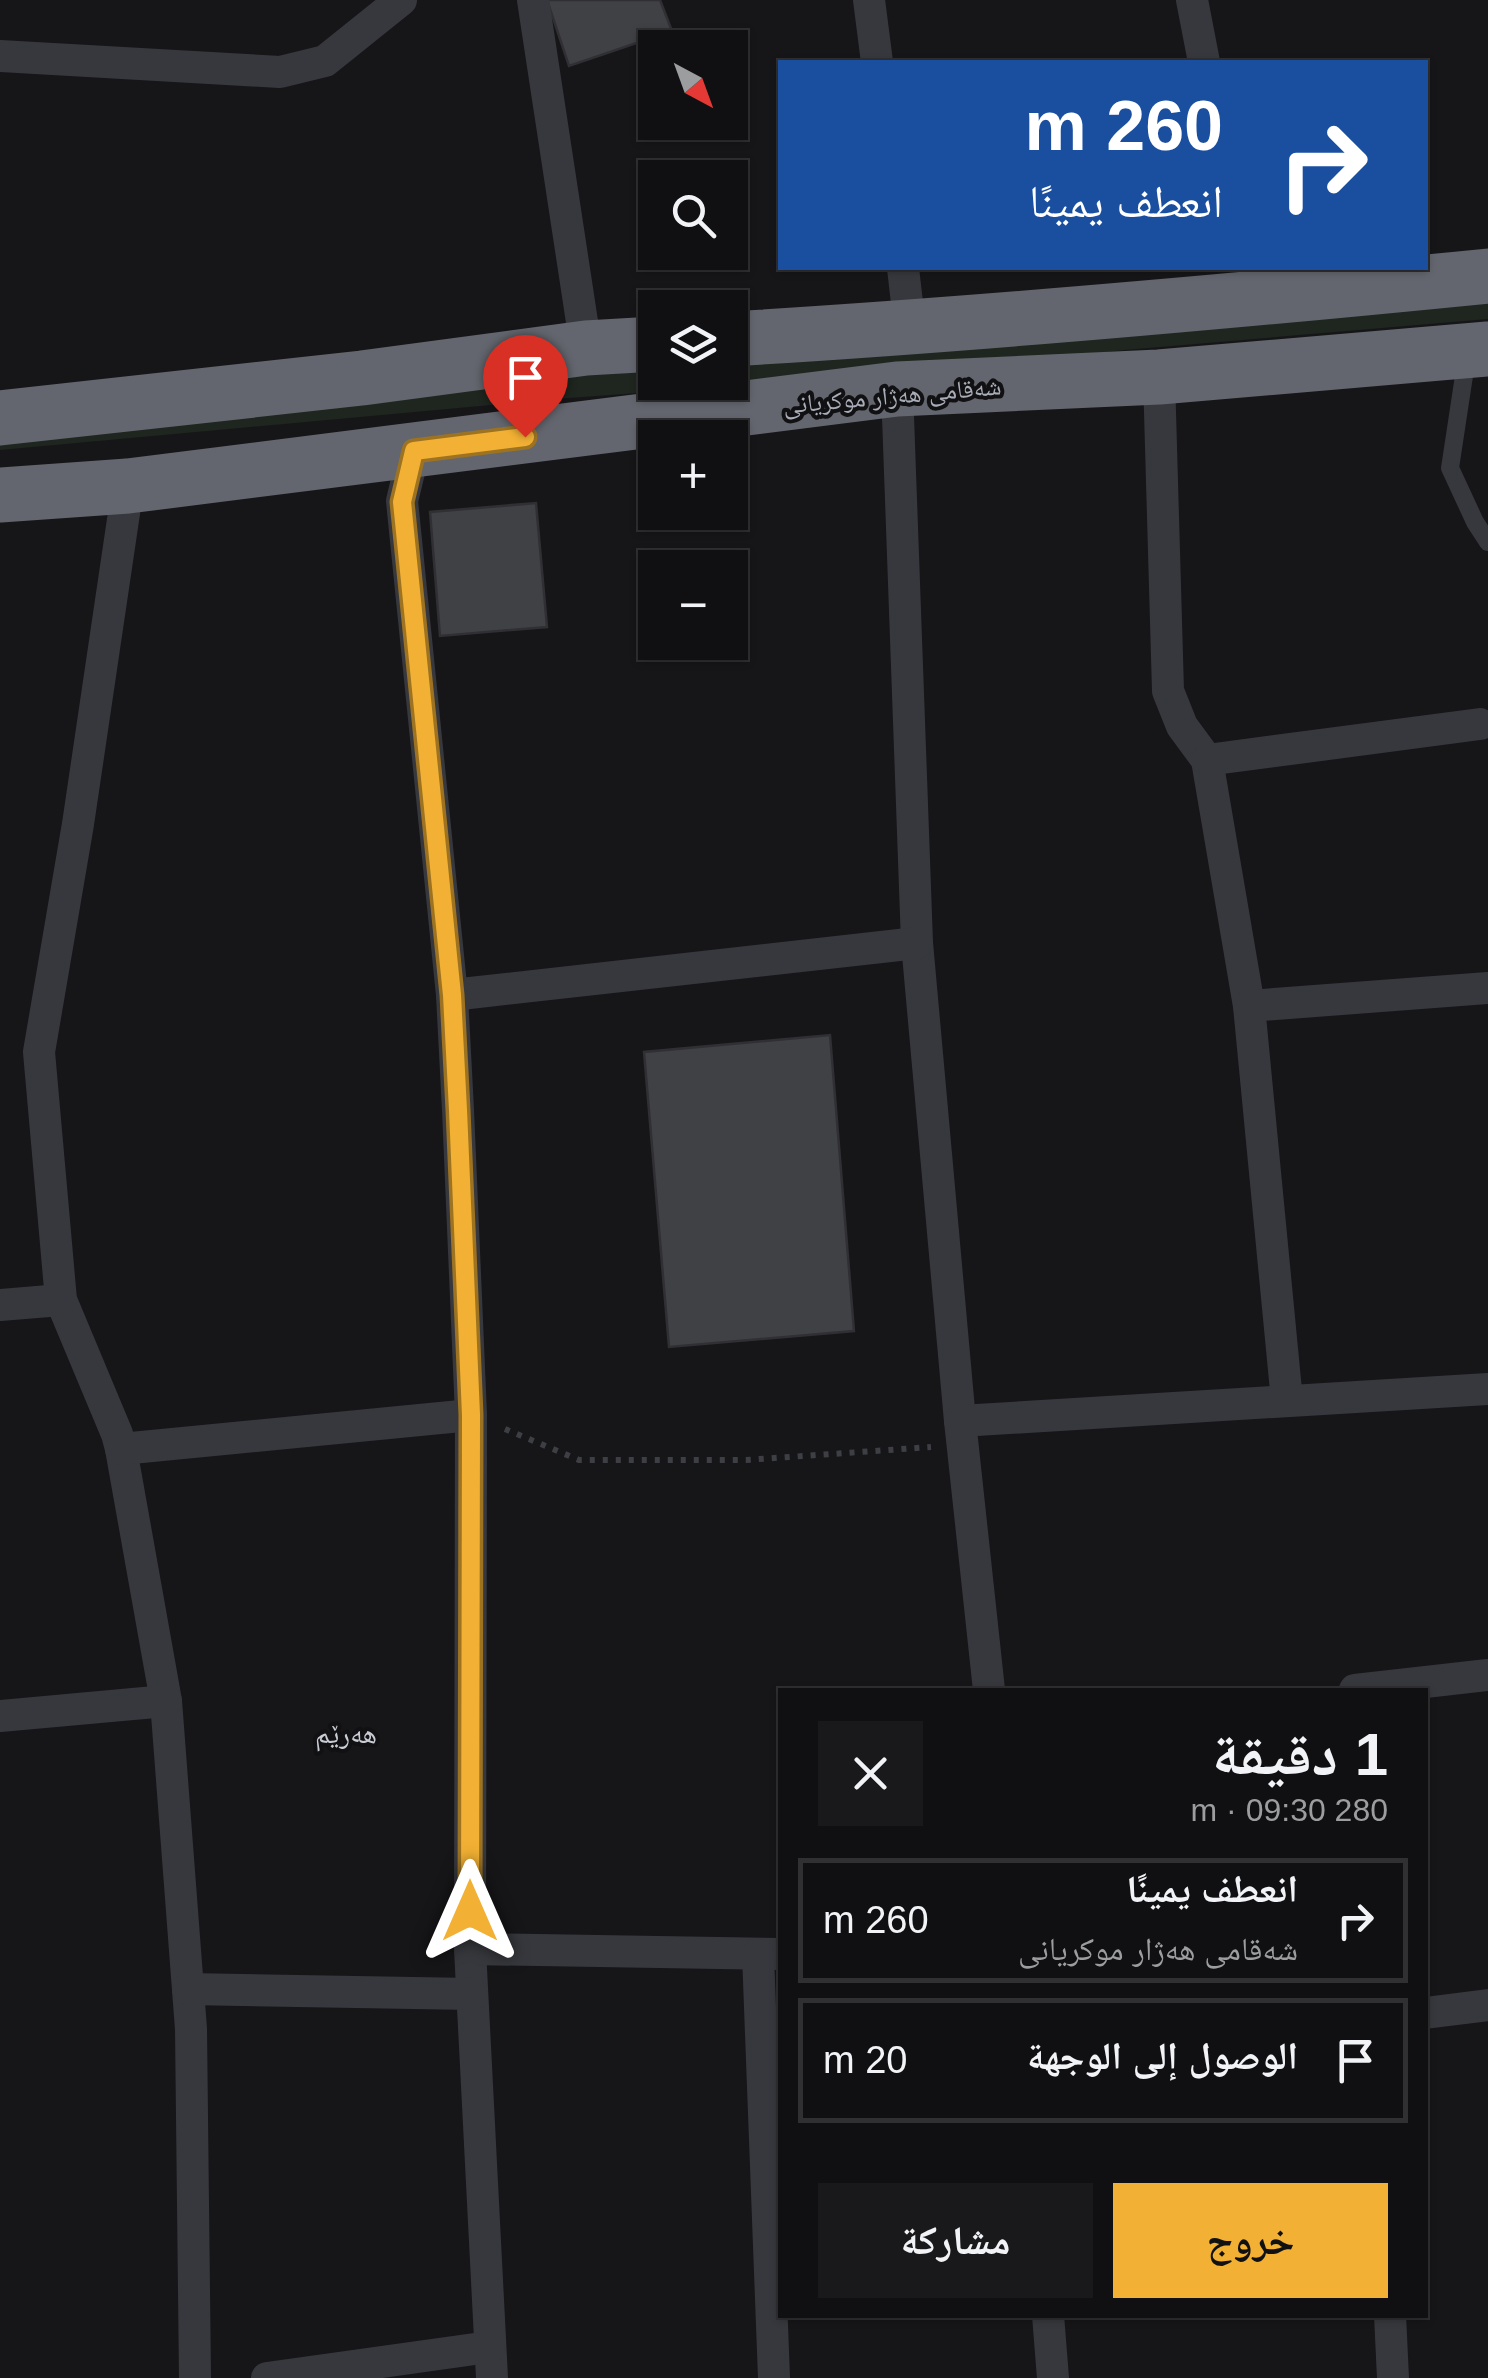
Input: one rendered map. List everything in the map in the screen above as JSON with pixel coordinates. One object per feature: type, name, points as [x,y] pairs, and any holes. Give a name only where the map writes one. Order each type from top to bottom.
[{"type":"highway","points":[[748,338],[910,329],[1246,284],[1488,276]]},
{"type":"highway","points":[[0,418],[638,345]]},
{"type":"highway","name":"شەقامی ھەژار موکریانی","points":[[0,495],[128,486],[897,390],[1159,377],[1478,350]]},
{"type":"street","points":[[0,56],[280,72],[325,61],[402,0]]},
{"type":"street","points":[[533,0],[586,348]]},
{"type":"street","points":[[869,0],[877,60]]},
{"type":"street","points":[[1192,0],[1204,60]]},
{"type":"street","points":[[903,270],[910,329]]},
{"type":"street","points":[[1159,377],[1168,691],[1182,726],[1207,760],[1249,1006],[1287,1401]]},
{"type":"street","points":[[897,390],[917,943],[961,1433],[989,1688]]},
{"type":"street","points":[[267,2378],[491,2363],[470,1950],[471,1415],[452,995],[402,502],[414,451]]},
{"type":"street","points":[[128,486],[78,824],[39,1052],[61,1300],[121,1449],[166,1701],[191,2029],[196,2378]]},
{"type":"street","points":[[1207,760],[1480,724]]},
{"type":"street","points":[[452,995],[917,943]]},
{"type":"street","points":[[1249,1006],[1488,988]]},
{"type":"street","points":[[0,1306],[61,1300]]},
{"type":"street","points":[[961,1433],[1287,1401],[1488,1389]]},
{"type":"street","points":[[121,1449],[471,1415]]},
{"type":"street","points":[[1374,1688],[1488,1676]]},
{"type":"street","points":[[0,1716],[166,1701]]},
{"type":"street","points":[[470,1950],[769,1954],[774,2378]]},
{"type":"street","points":[[188,1989],[472,1994]]},
{"type":"street","points":[[1428,2012],[1488,2006]]},
{"type":"street","points":[[1048,2318],[1053,2378]]},
{"type":"street","points":[[1390,2318],[1393,2378]]},
{"type":"lane","points":[[1478,350],[1450,468],[1488,542]]},
{"type":"path","points":[[471,1415],[579,1460],[746,1460],[961,1433]]},
{"type":"shaded area","points":[[1488,282],[1488,319],[848,378],[748,385],[748,348]]},
{"type":"shaded area","points":[[638,359],[638,393],[0,450],[0,422]]},
{"type":"building","points":[[547,0],[660,0],[672,30],[638,30],[638,43],[569,66]]},
{"type":"building","points":[[536,503],[547,627],[440,636],[430,512]]},
{"type":"building","points":[[830,1035],[854,1331],[669,1347],[644,1052]]},
{"type":"district","name":"ھەرێم","points":[[346,1733]]},
{"type":"route","points":[[470,1911],[471,1415],[458,1110],[452,995],[402,502],[414,451],[525,437]]}]
